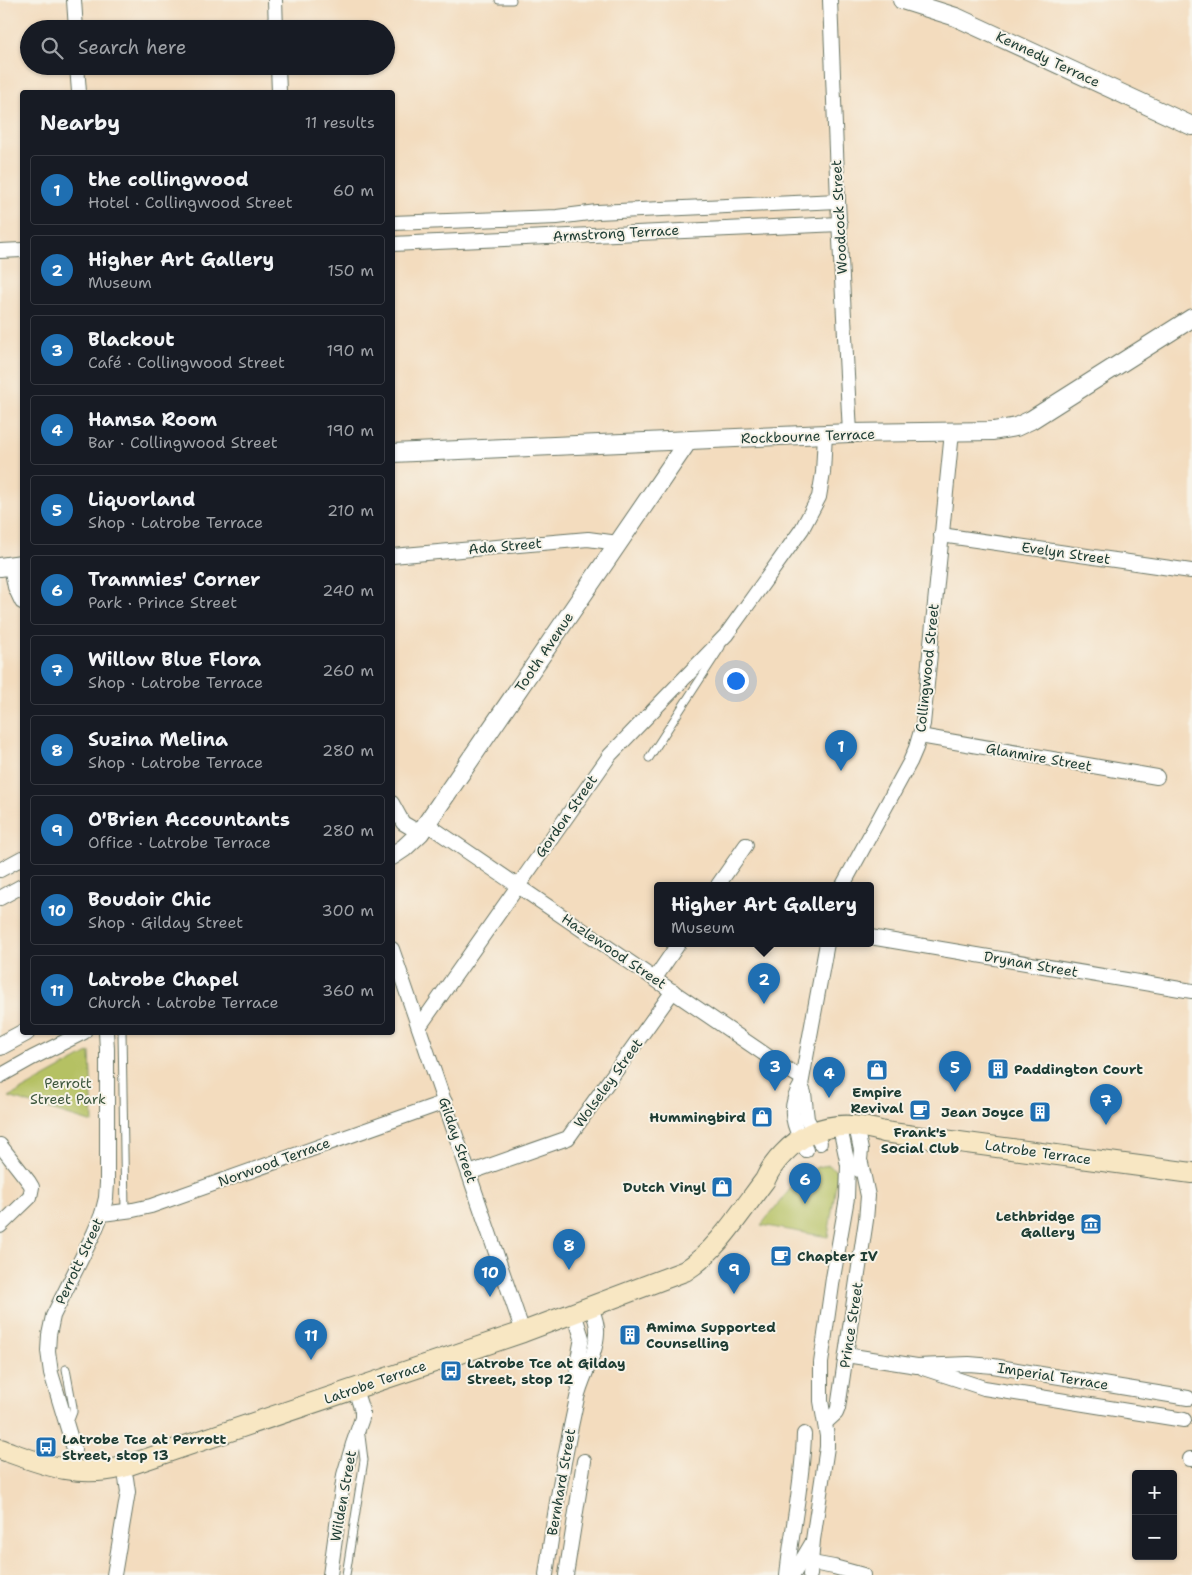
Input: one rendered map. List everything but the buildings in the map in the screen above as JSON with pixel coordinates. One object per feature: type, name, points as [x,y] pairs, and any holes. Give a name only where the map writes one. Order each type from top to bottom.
[{"type":"main road","name":"Latrobe Terrace","points":[[0,1449],[52,1467],[72,1470],[91,1472],[122,1467],[523,1332],[685,1272],[711,1250],[765,1180],[770,1168],[788,1149],[810,1141],[829,1127],[874,1135],[884,1132],[1192,1173]]},
{"type":"street","points":[[74,0],[75,20]]},
{"type":"street","points":[[275,0],[276,20]]},
{"type":"street","name":"Woodcock Street","points":[[830,0],[850,433]]},
{"type":"street","name":"Kennedy Terrace","points":[[902,0],[940,11],[974,24],[1192,126]]},
{"type":"street","points":[[78,75],[79,90]]},
{"type":"street","points":[[278,75],[279,90]]},
{"type":"street","name":"Armstrong Terrace","points":[[395,223],[557,217],[596,212],[838,201]]},
{"type":"street","name":"Armstrong Terrace","points":[[395,244],[840,224]]},
{"type":"street","points":[[0,251],[20,250]]},
{"type":"street","name":"Rockbourne Terrace","points":[[395,453],[850,433],[993,431],[1016,427],[1031,420],[1192,318]]},
{"type":"street","name":"Collingwood Street","points":[[845,882],[910,762],[923,724],[952,432]]},
{"type":"street","name":"Gordon Street","points":[[419,1027],[610,755],[702,661],[736,623],[802,529],[819,497],[823,473],[825,434]]},
{"type":"street","name":"Tooth Avenue","points":[[395,854],[424,829],[688,441]]},
{"type":"street","name":"Evelyn Street","points":[[941,535],[1191,571]]},
{"type":"street","name":"Ada Street","points":[[395,556],[588,539],[618,543]]},
{"type":"street","points":[[11,566],[14,584],[20,598]]},
{"type":"street","name":"Glanmire Street","points":[[920,736],[1158,777]]},
{"type":"street","name":"Hazlewood Street","points":[[395,809],[403,823],[424,829],[517,885],[655,978],[801,1081]]},
{"type":"street","points":[[720,882],[746,845]]},
{"type":"street","points":[[0,870],[20,859]]},
{"type":"street","points":[[0,898],[20,887]]},
{"type":"street","name":"Drynan Street","points":[[874,938],[1192,991]]},
{"type":"street","points":[[655,978],[676,947]]},
{"type":"street","points":[[810,1141],[794,1124],[793,1116],[796,1092],[801,1081],[826,947]]},
{"type":"street","name":"Gilday Street","points":[[395,958],[523,1332]]},
{"type":"street","name":"Wolseley Street","points":[[469,1173],[568,1138],[673,991]]},
{"type":"street","points":[[0,1046],[20,1035]]},
{"type":"street","points":[[0,1076],[78,1035]]},
{"type":"street","name":"Perrott Street","points":[[72,1470],[74,1449],[51,1373],[48,1351],[49,1335],[53,1316],[102,1214],[106,1194],[106,1035]]},
{"type":"street","name":"Norwood Terrace","points":[[102,1214],[151,1206],[445,1102]]},
{"type":"street","name":"Prince Street","points":[[825,1423],[837,1411],[867,1208],[867,1193],[861,1163],[861,1150],[850,1131]]},
{"type":"street","name":"Prince Street","points":[[811,1569],[813,1541],[828,1447],[821,1401],[820,1363],[847,1198],[850,1131]]},
{"type":"street","points":[[0,1145],[32,1187],[30,1197],[0,1226]]},
{"type":"street","name":"Prince Street","points":[[847,1198],[855,1184],[861,1163]]},
{"type":"street","name":"Bernhard Street","points":[[546,1575],[565,1452],[579,1390],[593,1354],[598,1329],[582,1310]]},
{"type":"street","name":"Imperial Terrace","points":[[846,1355],[917,1366],[984,1388],[1184,1420]]},
{"type":"street","name":"Imperial Terrace","points":[[917,1366],[969,1364],[993,1366],[1188,1398]]},
{"type":"street","name":"Wilden Street","points":[[330,1575],[344,1475],[362,1418],[362,1411],[355,1389]]},
{"type":"street","points":[[787,1575],[802,1468],[804,1434]]},
{"type":"street","name":"Bernhard Street","points":[[566,1575],[584,1462]]},
{"type":"street","points":[[114,1575],[128,1492],[127,1481],[122,1467]]},
{"type":"street","points":[[790,1544],[813,1541]]},
{"type":"street","name":"Prince Street","points":[[793,1575],[813,1541]]},
{"type":"street","points":[[811,1569],[834,1567],[863,1575]]},
{"type":"lane","points":[[500,0],[512,0]]},
{"type":"lane","name":"Gordon Street","points":[[649,758],[700,683],[736,623]]},
{"type":"lane","points":[[122,1035],[125,1211]]},
{"type":"lane","name":"Perrott Street","points":[[66,1369],[73,1407],[73,1412],[67,1426]]},
{"type":"lane","name":"Wilden Street","points":[[346,1575],[364,1460],[360,1441],[362,1418]]},
{"type":"green space","name":"Perrott Street Park","points":[[90,1052],[93,1123],[9,1097]]},
{"type":"green space","points":[[829,1165],[838,1172],[828,1237],[761,1225],[795,1183],[817,1167]]},
{"type":"place","name":"the collingwood","points":[[841,771]]},
{"type":"place","name":"Higher Art Gallery","points":[[764,1004]]},
{"type":"place","name":"Paddington Court","points":[[998,1069]]},
{"type":"place","name":"Empire Revival","points":[[877,1070]]},
{"type":"place","name":"Blackout","points":[[775,1091]]},
{"type":"place","name":"Liquorland","points":[[955,1092]]},
{"type":"place","name":"Hamsa Room","points":[[829,1098]]},
{"type":"place","name":"Frank's Social Club","points":[[920,1110]]},
{"type":"place","name":"Jean Joyce","points":[[1040,1112]]},
{"type":"place","name":"Hummingbird","points":[[762,1117]]},
{"type":"place","name":"Willow Blue Flora","points":[[1106,1125]]},
{"type":"place","name":"Dutch Vinyl","points":[[722,1187]]},
{"type":"place","name":"Trammies' Corner","points":[[805,1204]]},
{"type":"place","name":"Lethbridge Gallery","points":[[1091,1224]]},
{"type":"place","name":"Chapter IV","points":[[781,1256]]},
{"type":"place","name":"Suzina Melina","points":[[569,1270]]},
{"type":"place","name":"O'Brien Accountants","points":[[734,1294]]},
{"type":"place","name":"Boudoir Chic","points":[[490,1297]]},
{"type":"place","name":"Amima Supported Counselling","points":[[630,1335]]},
{"type":"place","name":"Latrobe Chapel","points":[[311,1360]]},
{"type":"place","name":"Latrobe Tce at Gilday Street, stop 12","points":[[451,1371]]},
{"type":"place","name":"Latrobe Tce at Perrott Street, stop 13","points":[[46,1447]]}]
